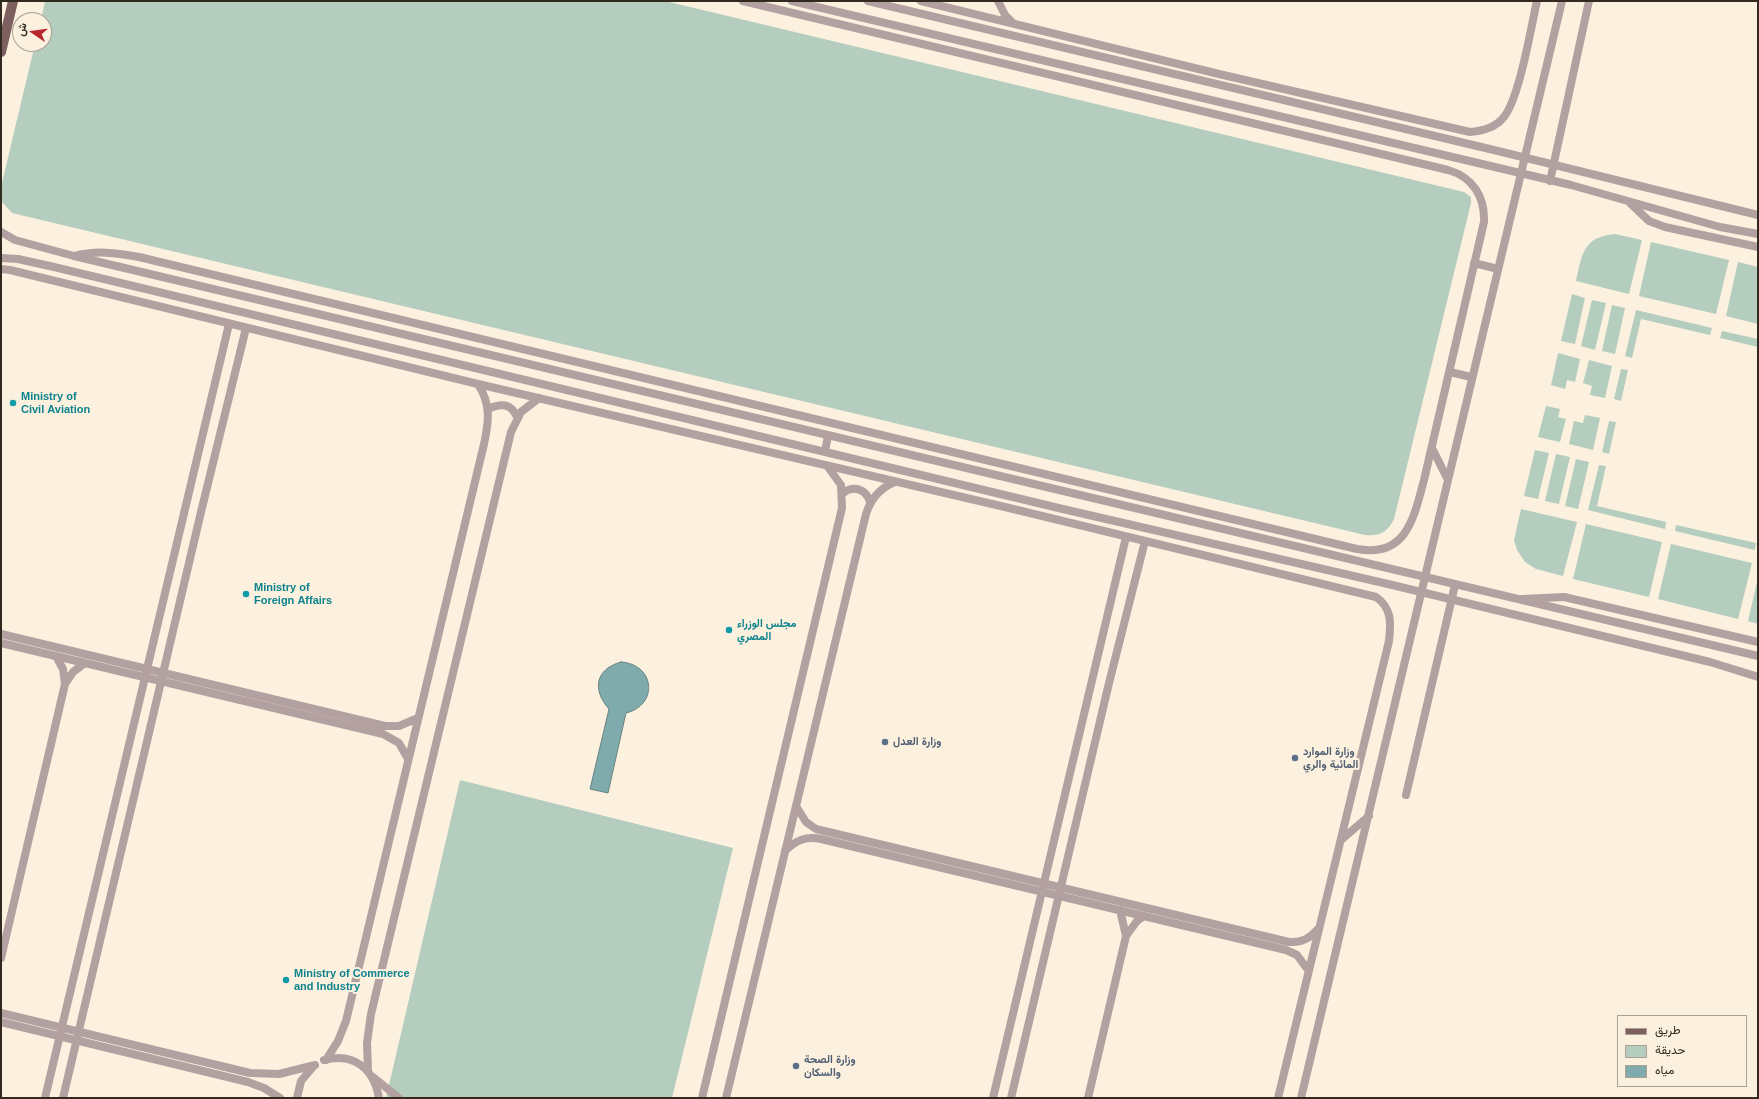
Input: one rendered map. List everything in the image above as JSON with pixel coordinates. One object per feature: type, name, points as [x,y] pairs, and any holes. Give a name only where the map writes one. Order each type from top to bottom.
[{"type":"main road","points":[[1,52],[13,1]]},
{"type":"street","points":[[74,256],[85,253],[106,252],[138,257],[1357,549],[1372,550],[1386,547],[1399,540],[1412,522],[1432,448],[1484,215],[1482,202],[1476,189],[1467,179],[1455,172],[743,1]]},
{"type":"street","points":[[792,1],[1550,181],[1720,227],[1758,234]]},
{"type":"street","points":[[868,1],[1758,215]]},
{"type":"street","points":[[921,1],[1219,74],[1470,132],[1480,131],[1498,123],[1510,108],[1537,1]]},
{"type":"street","points":[[945,7],[956,1]]},
{"type":"street","points":[[998,1],[1005,15],[1014,23]]},
{"type":"street","points":[[1301,1098],[1369,816],[1471,377],[1562,1]]},
{"type":"street","points":[[1550,181],[1589,1]]},
{"type":"street","points":[[1410,161],[1413,149]]},
{"type":"street","points":[[1630,202],[1649,221],[1665,227],[1758,247]]},
{"type":"street","points":[[1,232],[15,240],[74,256],[1424,577],[1515,600],[1758,656]]},
{"type":"street","points":[[1,258],[18,259],[54,267],[387,348],[1420,592],[1710,662],[1758,677]]},
{"type":"street","points":[[1474,263],[1498,269]]},
{"type":"street","points":[[54,267],[65,283]]},
{"type":"street","points":[[1,270],[10,270],[65,283],[478,384],[802,459],[828,467],[1376,597],[1385,606],[1391,622],[1388,641],[1342,840],[1308,970],[1278,1098]]},
{"type":"street","points":[[45,1098],[229,324]]},
{"type":"street","points":[[63,1098],[246,328]]},
{"type":"street","points":[[384,360],[387,348]]},
{"type":"street","points":[[1450,372],[1471,377]]},
{"type":"street","points":[[326,1060],[338,1041],[346,1021],[484,444],[488,423],[488,409],[486,398],[478,384]]},
{"type":"street","points":[[379,1098],[377,1087],[370,1074],[367,1043],[371,1014],[510,432],[517,417],[525,407],[539,398]]},
{"type":"street","points":[[488,409],[497,405],[506,405],[513,410],[517,417]]},
{"type":"street","points":[[825,451],[828,436]]},
{"type":"street","points":[[802,459],[805,447]]},
{"type":"street","points":[[1432,448],[1447,478]]},
{"type":"street","points":[[702,1098],[839,521],[843,492],[838,478],[828,467]]},
{"type":"street","points":[[726,1098],[870,502],[881,490],[895,482]]},
{"type":"street","points":[[843,492],[852,488],[857,488],[866,493],[870,502]]},
{"type":"street","points":[[993,1098],[1126,537]]},
{"type":"street","points":[[1317,552],[1320,539]]},
{"type":"street","points":[[1011,1098],[1145,541]]},
{"type":"street","points":[[1311,581],[1314,568]]},
{"type":"street","points":[[1406,795],[1455,585]]},
{"type":"street","points":[[1515,600],[1564,597],[1758,642]]},
{"type":"street","points":[[1,634],[383,734],[399,743],[408,759]]},
{"type":"street","points":[[1,643],[85,663],[146,673]]},
{"type":"street","points":[[56,656],[63,669],[65,684]]},
{"type":"street","points":[[1,958],[65,684],[73,672],[85,663]]},
{"type":"street","points":[[162,677],[385,726],[406,725],[418,718]]},
{"type":"street","points":[[796,806],[806,822],[816,828],[1289,942],[1296,942],[1308,938],[1319,928]]},
{"type":"street","points":[[1342,840],[1369,816]]},
{"type":"street","points":[[785,851],[798,840],[813,837],[1286,950],[1297,955],[1308,970]]},
{"type":"street","points":[[1120,910],[1126,936]]},
{"type":"street","points":[[1088,1098],[1126,936],[1137,921],[1144,916]]},
{"type":"street","points":[[2,1013],[254,1074],[285,1073],[315,1065],[326,1060],[337,1058],[349,1059],[359,1064],[399,1098]]},
{"type":"street","points":[[1,1023],[248,1082],[264,1088],[280,1098]]},
{"type":"street","points":[[297,1098],[301,1080],[315,1065]]},
{"type":"green space","points":[[45,1],[665,1],[1464,192],[1471,197],[1471,203],[1394,519],[1389,528],[1382,533],[1365,535],[12,213],[2,202],[1,187],[33,52],[52,52],[52,12],[43,12]]},
{"type":"green space","points":[[1615,234],[1642,240],[1629,294],[1576,281],[1580,263],[1586,248],[1590,243],[1604,236]]},
{"type":"green space","points":[[1651,242],[1729,260],[1716,314],[1639,296]]},
{"type":"green space","points":[[1738,262],[1758,267],[1758,324],[1726,316]]},
{"type":"green space","points":[[1572,294],[1585,298],[1575,344],[1561,341]]},
{"type":"green space","points":[[1592,300],[1606,303],[1595,350],[1581,346]]},
{"type":"green space","points":[[1612,305],[1625,308],[1615,354],[1602,351]]},
{"type":"green space","points":[[1636,310],[1712,328],[1710,335],[1641,319],[1632,358],[1625,356]]},
{"type":"green space","points":[[1722,331],[1758,339],[1758,347],[1720,338]]},
{"type":"green space","points":[[1558,353],[1580,359],[1575,382],[1567,380],[1565,389],[1551,385]]},
{"type":"green space","points":[[1589,360],[1612,366],[1605,398],[1590,395],[1592,386],[1583,383]]},
{"type":"green space","points":[[1621,369],[1628,370],[1621,401],[1614,399]]},
{"type":"green space","points":[[1546,406],[1560,409],[1558,417],[1566,419],[1560,442],[1538,437]]},
{"type":"green space","points":[[1585,415],[1600,418],[1593,450],[1569,444],[1574,421],[1583,423]]},
{"type":"green space","points":[[1609,421],[1616,422],[1609,454],[1602,452]]},
{"type":"green space","points":[[1535,450],[1549,453],[1538,499],[1524,496]]},
{"type":"green space","points":[[1556,454],[1570,457],[1559,504],[1545,501]]},
{"type":"green space","points":[[1576,459],[1589,462],[1578,509],[1565,506]]},
{"type":"green space","points":[[1599,465],[1606,466],[1597,506],[1666,522],[1665,529],[1588,510]]},
{"type":"green space","points":[[1521,509],[1577,522],[1563,576],[1536,569],[1525,562],[1517,550],[1514,540]]},
{"type":"green space","points":[[1586,524],[1662,542],[1649,597],[1573,579]]},
{"type":"green space","points":[[1676,525],[1756,543],[1755,550],[1675,531]]},
{"type":"green space","points":[[1671,544],[1752,563],[1738,619],[1658,599]]},
{"type":"green space","points":[[1758,578],[1758,624],[1748,621]]},
{"type":"green space","points":[[460,780],[733,848],[672,1098],[386,1098]]},
{"type":"water","points":[[621,662],[632,664],[641,670],[649,685],[648,694],[644,702],[637,709],[626,713],[608,793],[590,789],[609,709],[600,695],[598,688],[601,675],[612,665]]},
{"type":"place","name":"Ministry of Civil Aviation","points":[[13,403]]},
{"type":"place","name":"Ministry of Foreign Affairs","points":[[246,594]]},
{"type":"place","name":"مجلس الوزراء المصري","points":[[729,630]]},
{"type":"place","name":"وزارة العدل","points":[[885,742]]},
{"type":"place","name":"وزارة الموارد المائية والري","points":[[1295,758]]},
{"type":"place","name":"Ministry of Commerce and Industry","points":[[286,980]]},
{"type":"place","name":"وزارة الصحة والسكان","points":[[796,1066]]}]
